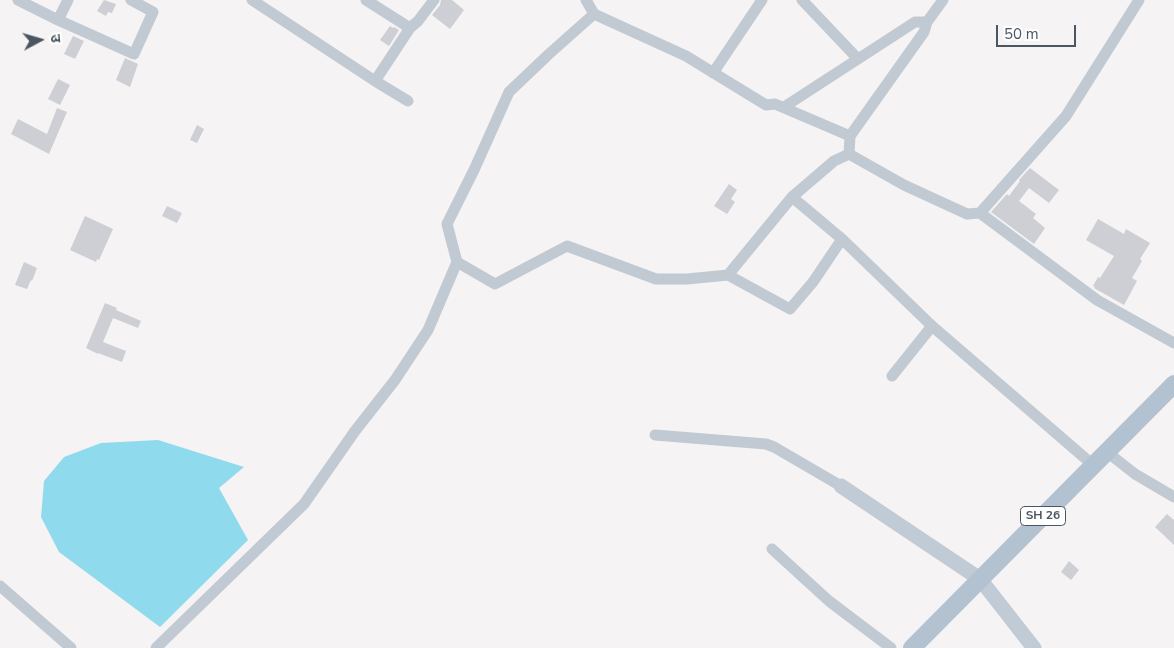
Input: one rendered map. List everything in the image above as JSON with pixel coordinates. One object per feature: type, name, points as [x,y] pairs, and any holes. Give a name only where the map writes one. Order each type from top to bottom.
[{"type":"main road","name":"SH 26","points":[[912,648],[1174,384]]},
{"type":"street","points":[[18,0],[134,54],[154,12],[131,0]]},
{"type":"street","points":[[58,20],[68,0]]},
{"type":"street","points":[[252,0],[375,81],[408,100]]},
{"type":"street","points":[[366,0],[410,28]]},
{"type":"street","points":[[375,81],[410,28],[418,21],[434,0]]},
{"type":"street","points":[[586,0],[594,14],[686,56],[766,105],[775,104],[850,136]]},
{"type":"street","points":[[713,73],[762,0]]},
{"type":"street","points":[[802,0],[858,59]]},
{"type":"street","points":[[849,154],[850,136],[924,32],[927,22],[943,0]]},
{"type":"street","points":[[980,213],[1066,116],[1139,0]]},
{"type":"street","points":[[156,648],[304,504],[355,430],[395,380],[428,330],[457,262],[447,224],[509,92],[594,14]]},
{"type":"street","points":[[784,108],[915,22],[927,22]]},
{"type":"street","points":[[849,154],[904,185],[967,214],[980,213],[1098,300],[1174,344]]},
{"type":"street","points":[[728,276],[792,197],[834,161],[849,154]]},
{"type":"street","points":[[792,197],[842,239],[932,326],[1093,465]]},
{"type":"street","points":[[457,262],[495,284],[567,246],[656,278],[728,276],[790,309],[813,282],[842,239]]},
{"type":"street","points":[[892,376],[932,326]]},
{"type":"street","points":[[655,435],[766,444],[774,447],[841,486],[980,579],[1034,648]]},
{"type":"street","points":[[1107,452],[1135,474],[1174,497]]},
{"type":"street","points":[[772,549],[829,602],[891,648]]},
{"type":"street","points":[[0,586],[71,648]]},
{"type":"water","points":[[158,440],[244,467],[219,488],[248,540],[160,627],[59,552],[41,517],[44,481],[64,457],[101,443]]},
{"type":"building","points":[[104,0],[116,4],[112,13],[108,12],[106,16],[97,11]]},
{"type":"building","points":[[441,0],[452,0],[464,10],[450,29],[432,15],[440,5]]},
{"type":"building","points":[[390,26],[399,30],[389,46],[380,40]]},
{"type":"building","points":[[73,36],[84,41],[75,59],[64,54]]},
{"type":"building","points":[[125,58],[138,64],[130,87],[116,80]]},
{"type":"building","points":[[58,79],[70,85],[60,105],[48,99]]},
{"type":"building","points":[[57,108],[67,112],[49,154],[11,134],[18,119],[47,134]]},
{"type":"building","points":[[197,125],[204,129],[197,143],[190,140]]},
{"type":"building","points":[[1030,168],[1059,190],[1049,203],[1029,188],[1019,201],[1036,214],[1033,218],[1045,228],[1034,244],[991,212],[1007,194],[1009,196],[1019,180]]},
{"type":"building","points":[[729,184],[737,190],[731,199],[735,202],[727,214],[714,206]]},
{"type":"building","points":[[167,206],[182,213],[177,223],[162,216]]},
{"type":"building","points":[[85,216],[113,229],[99,260],[97,259],[96,262],[70,250]]},
{"type":"building","points":[[1098,219],[1124,234],[1126,229],[1150,243],[1140,259],[1142,261],[1132,278],[1137,281],[1124,305],[1093,286],[1114,256],[1086,240]]},
{"type":"building","points":[[24,262],[37,268],[27,289],[15,285]]},
{"type":"building","points":[[105,303],[141,321],[138,328],[113,318],[103,342],[126,351],[122,362],[86,348]]},
{"type":"building","points":[[1167,514],[1174,520],[1174,545],[1155,527]]},
{"type":"building","points":[[1069,561],[1079,570],[1071,580],[1061,572]]}]
